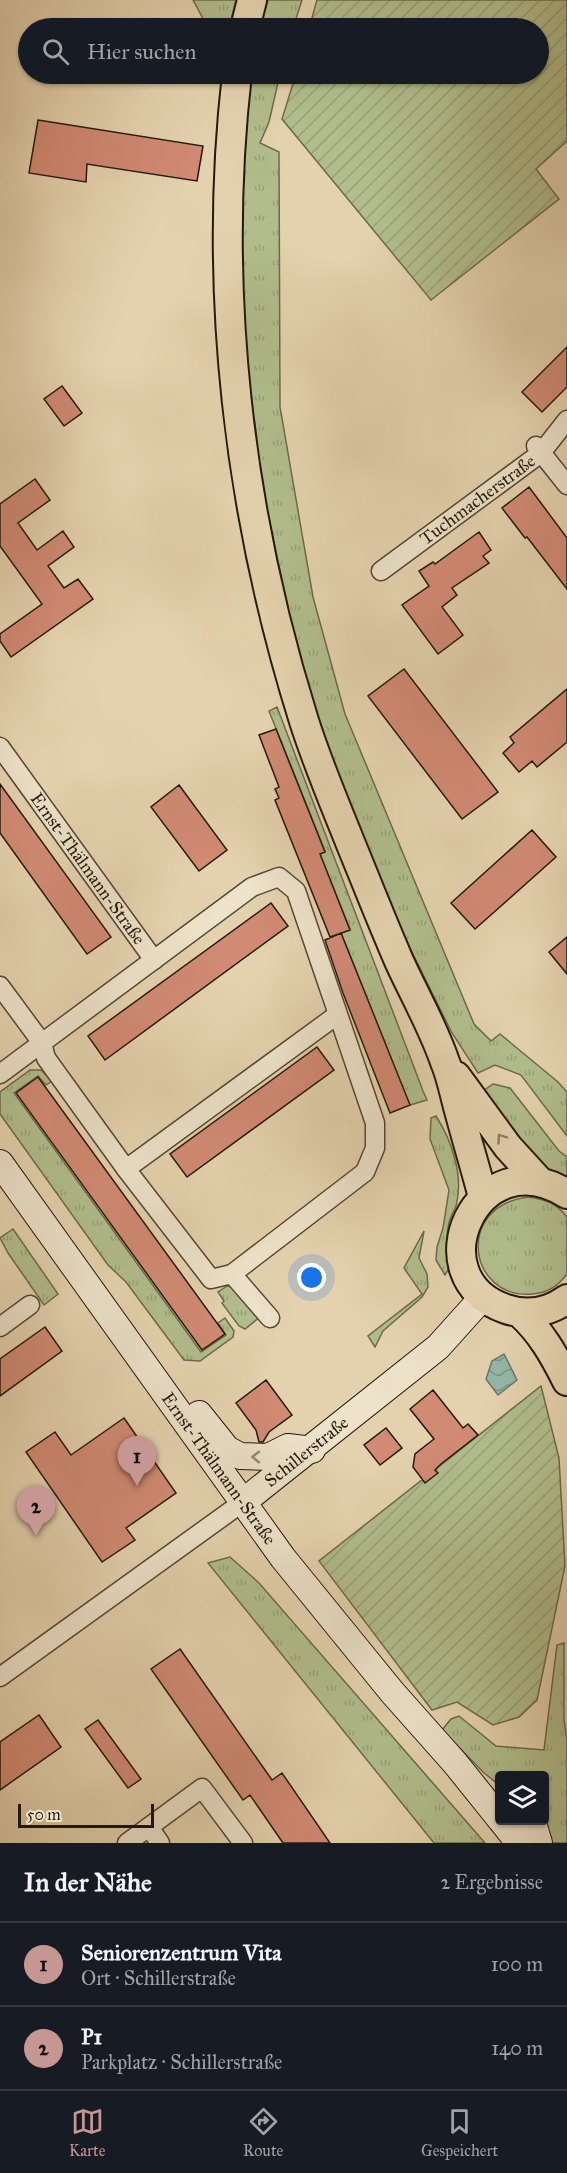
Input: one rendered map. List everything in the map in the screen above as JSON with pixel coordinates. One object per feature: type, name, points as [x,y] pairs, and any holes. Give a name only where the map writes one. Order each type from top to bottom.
[{"type":"main road","points":[[248,18],[252,0]]},
{"type":"main road","points":[[236,84],[228,220],[231,319],[242,435],[265,569],[285,655],[323,774],[389,939],[445,1061],[483,1197]]},
{"type":"main road","points":[[445,1061],[508,1147],[540,1182],[567,1194]]},
{"type":"main road","name":"Ernst-Thälmann-Straße","points":[[0,1163],[283,1558],[392,1692],[455,1762],[495,1814]]},
{"type":"main road","points":[[540,1182],[510,1183],[500,1186],[483,1197],[466,1221],[461,1250],[468,1278],[483,1297],[503,1308],[520,1312],[547,1310],[567,1299]]},
{"type":"main road","name":"Schillerstraße","points":[[243,1503],[438,1347],[483,1297]]},
{"type":"main road","points":[[520,1312],[535,1326],[567,1381]]},
{"type":"main road","points":[[171,1403],[194,1407],[227,1449],[240,1456],[268,1457],[288,1447],[312,1450]]},
{"type":"main road","name":"Ernst-Thälmann-Straße","points":[[455,1762],[495,1790]]},
{"type":"main road","points":[[502,1825],[507,1843]]},
{"type":"main road","name":"Ernst-Thälmann-Straße","points":[[504,1825],[519,1843]]},
{"type":"main road","points":[[533,1825],[539,1843]]},
{"type":"street","name":"Tuchmacherstraße","points":[[381,571],[539,450],[567,420]]},
{"type":"street","points":[[539,450],[567,485]]},
{"type":"street","name":"Ernst-Thälmann-Straße","points":[[0,747],[154,960]]},
{"type":"street","name":"Ernst-Thälmann-Straße","points":[[0,1074],[252,887],[279,877],[296,891],[375,1123],[375,1148],[365,1172],[232,1274]]},
{"type":"street","points":[[0,986],[42,1043],[46,1058],[126,1169],[211,1279],[232,1274],[270,1318]]},
{"type":"street","points":[[126,1169],[337,1016]]},
{"type":"street","points":[[0,1327],[30,1305]]},
{"type":"street","name":"Schillerstraße","points":[[0,1677],[243,1503]]},
{"type":"street","points":[[127,1843],[202,1788],[243,1843]]},
{"type":"street","points":[[149,1827],[160,1843]]},
{"type":"green space","points":[[193,0],[236,0],[232,18],[203,18]]},
{"type":"green space","points":[[268,0],[302,0],[296,18],[263,18]]},
{"type":"green space","points":[[317,0],[567,0],[567,141],[536,169],[559,199],[431,300],[282,119],[293,84],[549,84],[549,18],[312,18]]},
{"type":"green space","points":[[249,84],[278,84],[269,122],[260,143],[279,152],[280,407],[313,597],[345,714],[474,1024],[491,1041],[500,1034],[567,1092],[567,1136],[521,1075],[495,1065],[478,1073],[452,1033],[393,914],[337,775],[297,650],[262,487],[245,342],[240,217]]},
{"type":"green space","points":[[277,707],[427,1100],[410,1105],[341,933],[350,929],[320,854],[325,851],[269,711]]},
{"type":"green space","points":[[30,1070],[41,1070],[52,1081],[46,1085],[38,1076],[14,1093],[201,1352],[226,1335],[218,1323],[225,1318],[234,1331],[233,1337],[200,1361],[184,1360],[126,1282],[108,1265],[0,1114],[0,1092]]},
{"type":"green space","points":[[493,1084],[510,1088],[559,1151],[567,1157],[567,1179],[538,1166],[483,1091]]},
{"type":"green space","points":[[436,1116],[455,1160],[458,1183],[456,1206],[448,1228],[448,1270],[445,1275],[436,1260],[449,1190],[430,1139],[431,1118]]},
{"type":"green space","points":[[528,1197],[550,1203],[567,1217],[567,1274],[552,1288],[533,1294],[511,1292],[494,1283],[483,1268],[478,1251],[480,1233],[488,1217],[504,1204]]},
{"type":"green space","points":[[13,1229],[58,1294],[44,1305],[0,1238]]},
{"type":"green space","points":[[424,1231],[419,1258],[427,1274],[428,1287],[422,1297],[383,1331],[375,1347],[368,1336],[422,1294],[404,1268]]},
{"type":"green space","points":[[227,1286],[236,1288],[260,1317],[245,1329],[239,1326],[222,1303],[224,1301],[218,1292]]},
{"type":"green space","points":[[541,1386],[559,1458],[565,1566],[537,1700],[519,1717],[493,1725],[457,1702],[432,1710],[319,1561]]},
{"type":"green space","points":[[230,1557],[259,1583],[485,1843],[434,1843],[208,1563]]},
{"type":"green space","points":[[564,1643],[567,1843],[546,1843],[545,1825],[549,1825],[549,1771],[495,1771],[495,1782],[442,1730],[451,1719],[459,1716],[496,1746],[544,1750],[557,1645]]},
{"type":"water","points":[[504,1354],[517,1380],[498,1395],[486,1379],[492,1361]]},
{"type":"building","points":[[38,120],[203,146],[197,181],[87,164],[86,182],[29,173]]},
{"type":"building","points":[[567,347],[567,387],[542,412],[522,392]]},
{"type":"building","points":[[62,386],[82,413],[64,426],[44,399]]},
{"type":"building","points":[[35,479],[50,500],[18,523],[37,550],[63,531],[74,547],[48,566],[64,588],[78,579],[93,599],[11,657],[0,641],[0,634],[42,604],[0,546],[0,504]]},
{"type":"building","points":[[529,487],[567,538],[567,589],[502,508]]},
{"type":"building","points":[[479,532],[491,550],[483,556],[489,563],[452,588],[457,595],[442,607],[463,635],[438,654],[402,605],[429,586],[419,571],[433,562],[435,564]]},
{"type":"building","points":[[404,669],[498,792],[462,819],[368,696]]},
{"type":"building","points":[[567,689],[567,742],[537,767],[532,761],[519,772],[503,753],[514,743],[510,737]]},
{"type":"building","points":[[276,729],[325,852],[320,854],[350,930],[330,937],[275,800],[279,798],[275,789],[279,787],[259,735]]},
{"type":"building","points":[[0,784],[111,937],[87,954],[0,833]]},
{"type":"building","points":[[179,785],[227,850],[199,871],[151,807]]},
{"type":"building","points":[[532,830],[556,857],[475,929],[451,903]]},
{"type":"building","points":[[271,903],[288,926],[105,1060],[88,1036]]},
{"type":"building","points":[[341,933],[410,1105],[390,1113],[325,940]]},
{"type":"building","points":[[567,937],[567,974],[549,952]]},
{"type":"building","points":[[317,1047],[334,1070],[187,1177],[170,1154]]},
{"type":"building","points":[[38,1077],[225,1334],[202,1350],[16,1093]]},
{"type":"building","points":[[45,1327],[62,1351],[0,1396],[0,1359]]},
{"type":"building","points":[[266,1380],[292,1415],[269,1432],[263,1442],[259,1442],[256,1430],[236,1403]]},
{"type":"building","points":[[433,1390],[463,1428],[468,1424],[478,1435],[441,1464],[435,1470],[438,1473],[425,1483],[413,1467],[415,1454],[434,1439],[410,1409]]},
{"type":"building","points":[[124,1418],[176,1493],[126,1528],[135,1540],[102,1562],[26,1452],[55,1432],[71,1455]]},
{"type":"building","points":[[386,1428],[402,1448],[380,1465],[364,1445]]},
{"type":"building","points":[[180,1649],[272,1780],[282,1773],[330,1843],[283,1843],[250,1795],[243,1800],[151,1669]]},
{"type":"building","points":[[39,1715],[61,1747],[0,1790],[0,1742]]},
{"type":"building","points":[[98,1720],[141,1779],[128,1788],[85,1729]]},
{"type":"place","name":"Seniorenzentrum Vita","points":[[137,1486]]},
{"type":"place","name":"P1","points":[[36,1536]]}]
